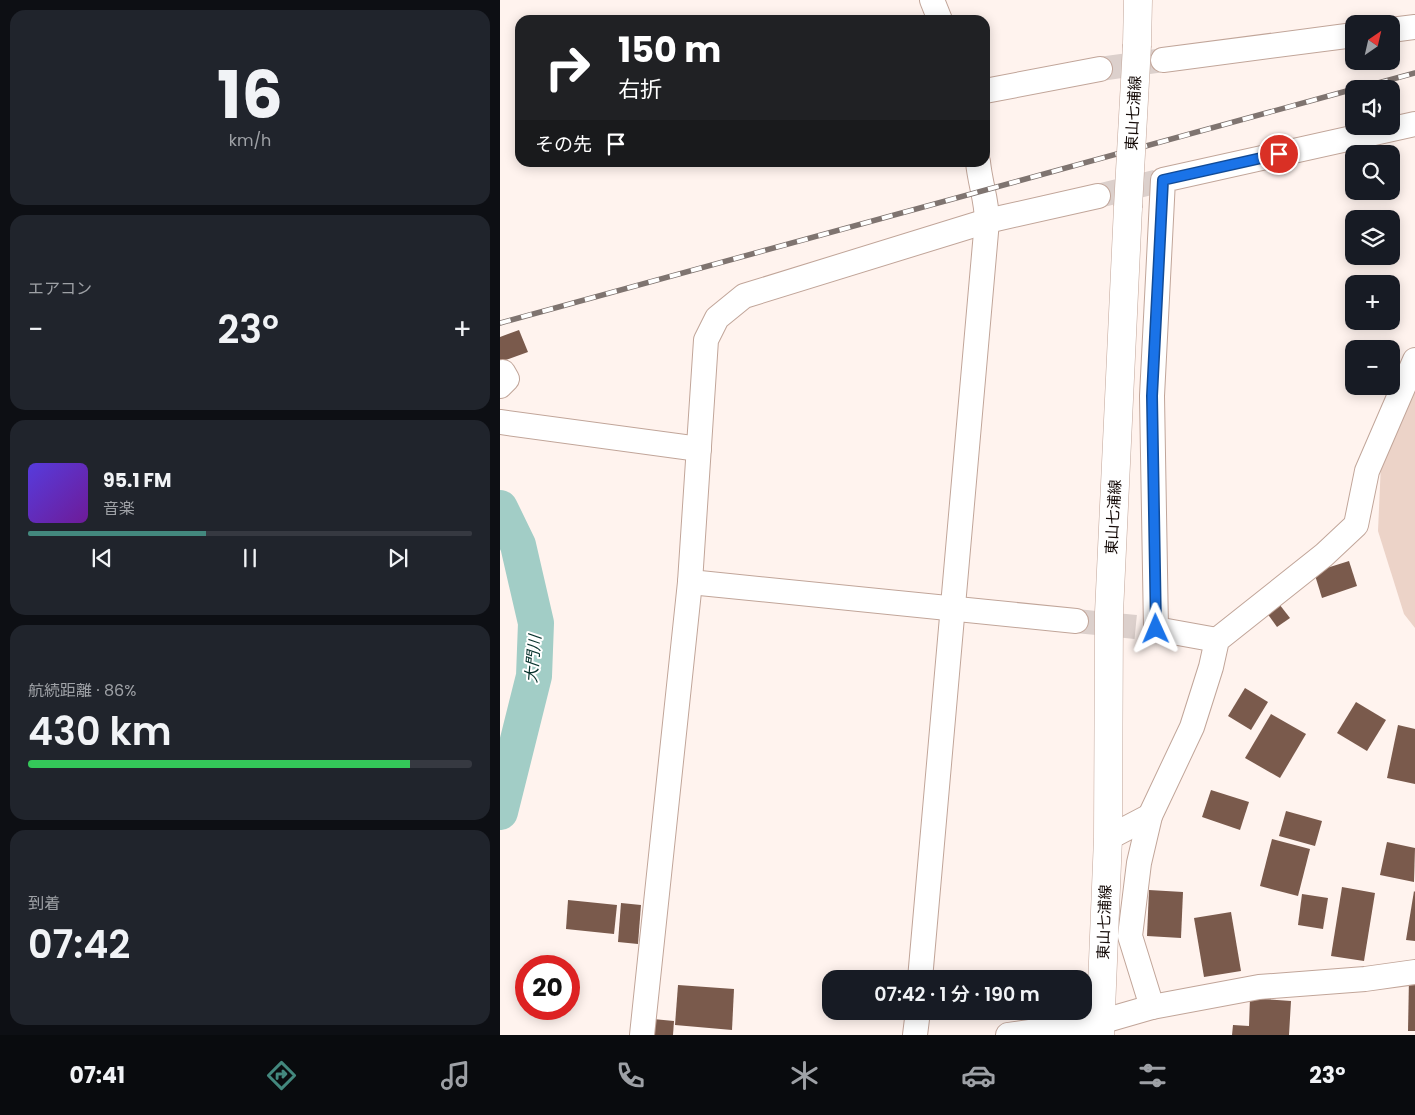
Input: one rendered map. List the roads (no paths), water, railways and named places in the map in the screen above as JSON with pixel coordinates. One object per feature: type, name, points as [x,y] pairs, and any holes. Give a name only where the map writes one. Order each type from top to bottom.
[{"type":"main road","name":"東山七浦線","points":[[1100,1028],[1108,838],[1109,613],[1138,0]]},
{"type":"lane","points":[[932,0],[938,15]]},
{"type":"lane","points":[[1400,29],[1415,27]]},
{"type":"lane","points":[[1163,60],[1345,36]]},
{"type":"lane","points":[[990,90],[1100,69]]},
{"type":"lane","points":[[1217,640],[1156,629],[1152,396],[1163,180],[1415,124]]},
{"type":"lane","points":[[921,970],[987,221],[987,205],[980,183],[978,167]]},
{"type":"lane","points":[[642,1035],[690,582],[706,340],[717,318],[744,296],[987,221],[1098,196]]},
{"type":"lane","points":[[1152,1007],[1130,936],[1138,872],[1150,816],[1192,727],[1211,667],[1217,640],[1324,555],[1356,524],[1367,471],[1415,360]]},
{"type":"lane","points":[[500,422],[699,449]]},
{"type":"lane","points":[[690,582],[1076,621]]},
{"type":"lane","points":[[1108,838],[1150,816]]},
{"type":"lane","points":[[1008,1035],[1100,1028],[1152,1007],[1259,987],[1365,979],[1415,972]]},
{"type":"lane","points":[[915,1035],[917,1020]]},
{"type":"waterway","name":"大門川","points":[[500,508],[518,545],[536,623],[534,676],[500,812]]},
{"type":"tunnel","points":[[1100,69],[1163,60]]},
{"type":"tunnel","points":[[1098,196],[1163,180]]},
{"type":"tunnel","points":[[1076,621],[1156,629]]},
{"type":"railway","points":[[1389,80],[1415,73]]},
{"type":"railway","points":[[500,323],[1345,91]]}]
